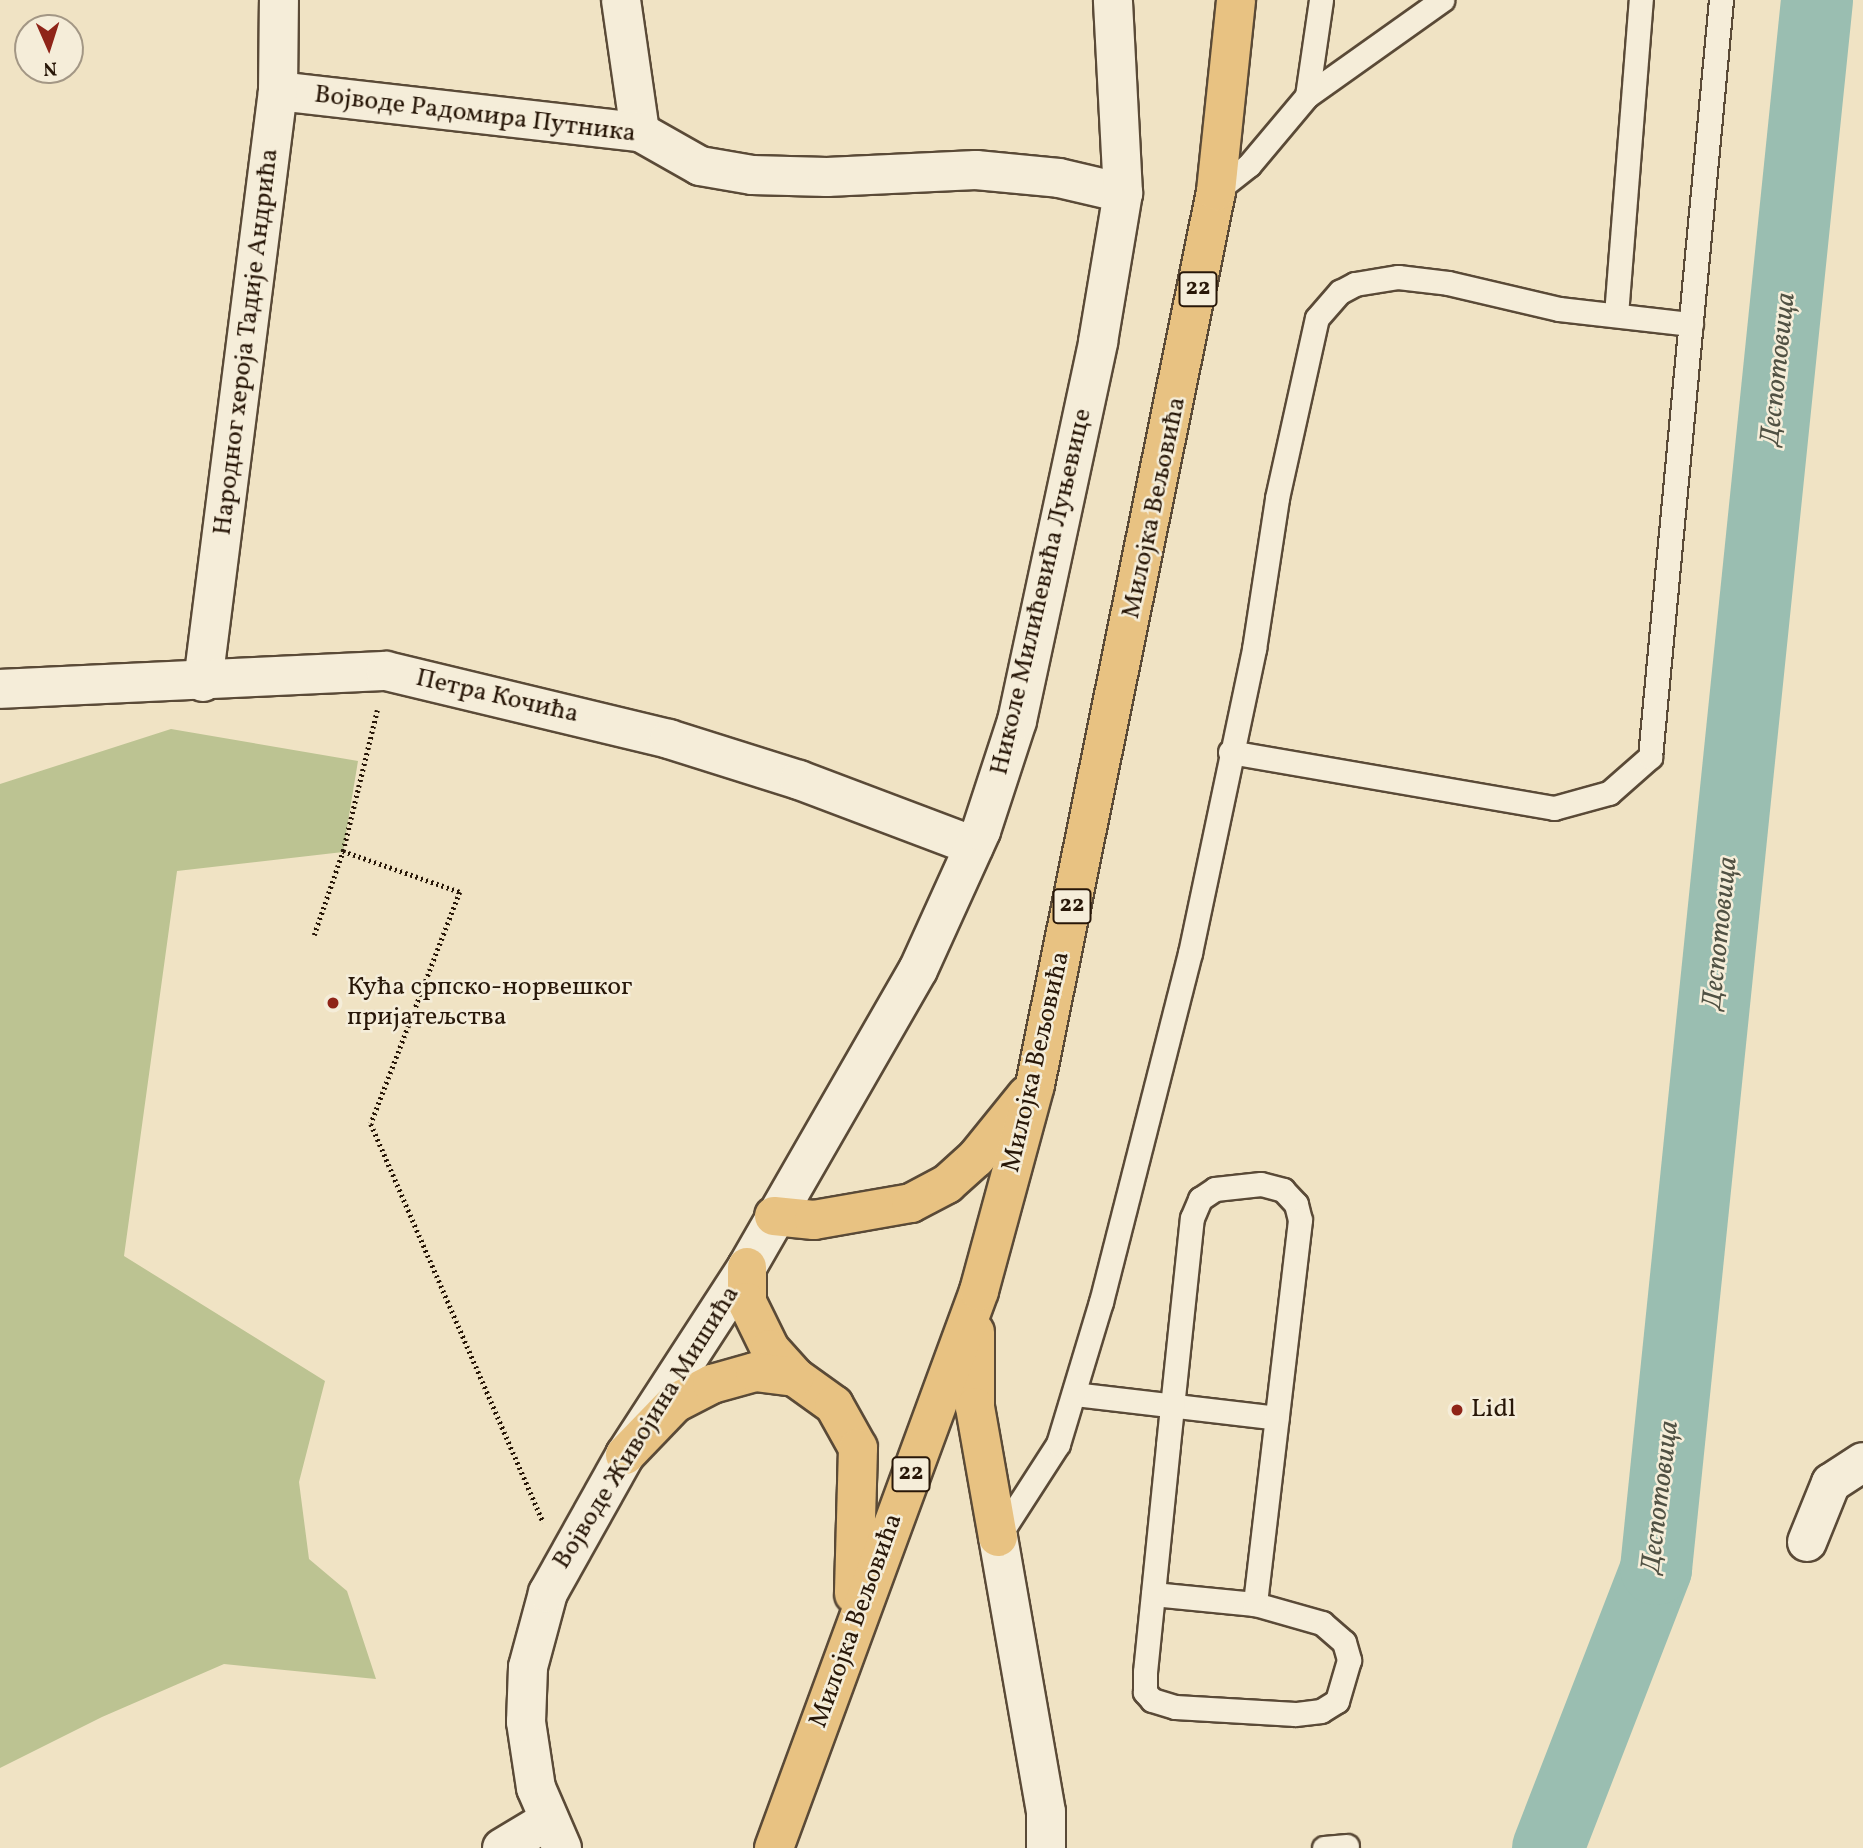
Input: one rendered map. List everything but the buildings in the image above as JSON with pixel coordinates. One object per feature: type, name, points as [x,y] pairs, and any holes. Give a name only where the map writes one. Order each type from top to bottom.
[{"type":"main road","name":"Милојка Вељовића","points":[[774,1848],[979,1291],[1035,1086],[1216,191],[1236,0]]},
{"type":"main road","points":[[774,1216],[814,1220],[911,1203],[947,1184],[976,1158],[1035,1086]]},
{"type":"main road","points":[[747,1267],[747,1302],[770,1349],[795,1377],[834,1405],[849,1425],[858,1448],[856,1578],[846,1657]]},
{"type":"main road","points":[[979,1291],[972,1358],[975,1407],[998,1537]]},
{"type":"main road","points":[[625,1455],[675,1404],[712,1384],[755,1372],[795,1377]]},
{"type":"street","name":"Народног хероја Тадије Андрића","points":[[203,682],[278,92],[279,0]]},
{"type":"street","points":[[621,0],[640,132]]},
{"type":"street","name":"Николе Милићевића Луњевице","points":[[774,1216],[918,970],[974,846],[1000,779],[1037,639],[1098,342],[1123,193],[1112,0]]},
{"type":"street","name":"Војводе Радомира Путника","points":[[278,92],[640,132],[700,166],[752,175],[827,177],[976,170],[1059,178],[1123,193]]},
{"type":"street","name":"Петра Кочића","points":[[0,689],[203,682],[386,671],[669,739],[799,780],[974,846]]},
{"type":"street","name":"Војводе Живојина Мишића","points":[[554,1835],[529,1754],[526,1695],[537,1624],[562,1564],[625,1455],[747,1267],[774,1216]]},
{"type":"street","points":[[1807,1542],[1831,1483],[1863,1462]]},
{"type":"street","points":[[998,1537],[1046,1812],[1046,1848]]},
{"type":"street","points":[[502,1848],[554,1835]]},
{"type":"lane","points":[[1307,96],[1321,0]]},
{"type":"lane","points":[[1216,191],[1249,165],[1307,96],[1442,0]]},
{"type":"lane","points":[[1616,315],[1642,0]]},
{"type":"lane","points":[[1230,752],[1554,808],[1609,793],[1650,757],[1721,0]]},
{"type":"lane","points":[[998,1537],[1023,1504],[1058,1444],[1074,1394],[1190,953],[1230,752],[1254,649],[1277,498],[1310,335],[1327,304],[1355,284],[1423,278],[1559,309],[1691,324]]},
{"type":"lane","points":[[1153,1594],[1255,1604],[1322,1623],[1336,1632],[1349,1660],[1337,1701],[1321,1712],[1295,1714],[1175,1707],[1152,1700],[1145,1692],[1153,1594],[1192,1218],[1200,1199],[1215,1189],[1261,1184],[1283,1190],[1296,1204],[1300,1220],[1255,1604]]},
{"type":"lane","points":[[1074,1394],[1277,1418]]},
{"type":"path","points":[[314,935],[344,851],[386,671]]},
{"type":"path","points":[[344,851],[460,892],[371,1124],[562,1564]]},
{"type":"green space","points":[[171,729],[358,761],[343,852],[177,871],[124,1256],[325,1381],[299,1482],[309,1559],[347,1591],[376,1679],[224,1664],[102,1717],[0,1768],[0,784]]},
{"type":"waterway","name":"Деспотовица","points":[[1548,1848],[1656,1569],[1817,0]]},
{"type":"place","name":"Кућа српско-норвешког пријатељства","points":[[333,1003]]},
{"type":"place","name":"Lidl","points":[[1457,1410]]}]
